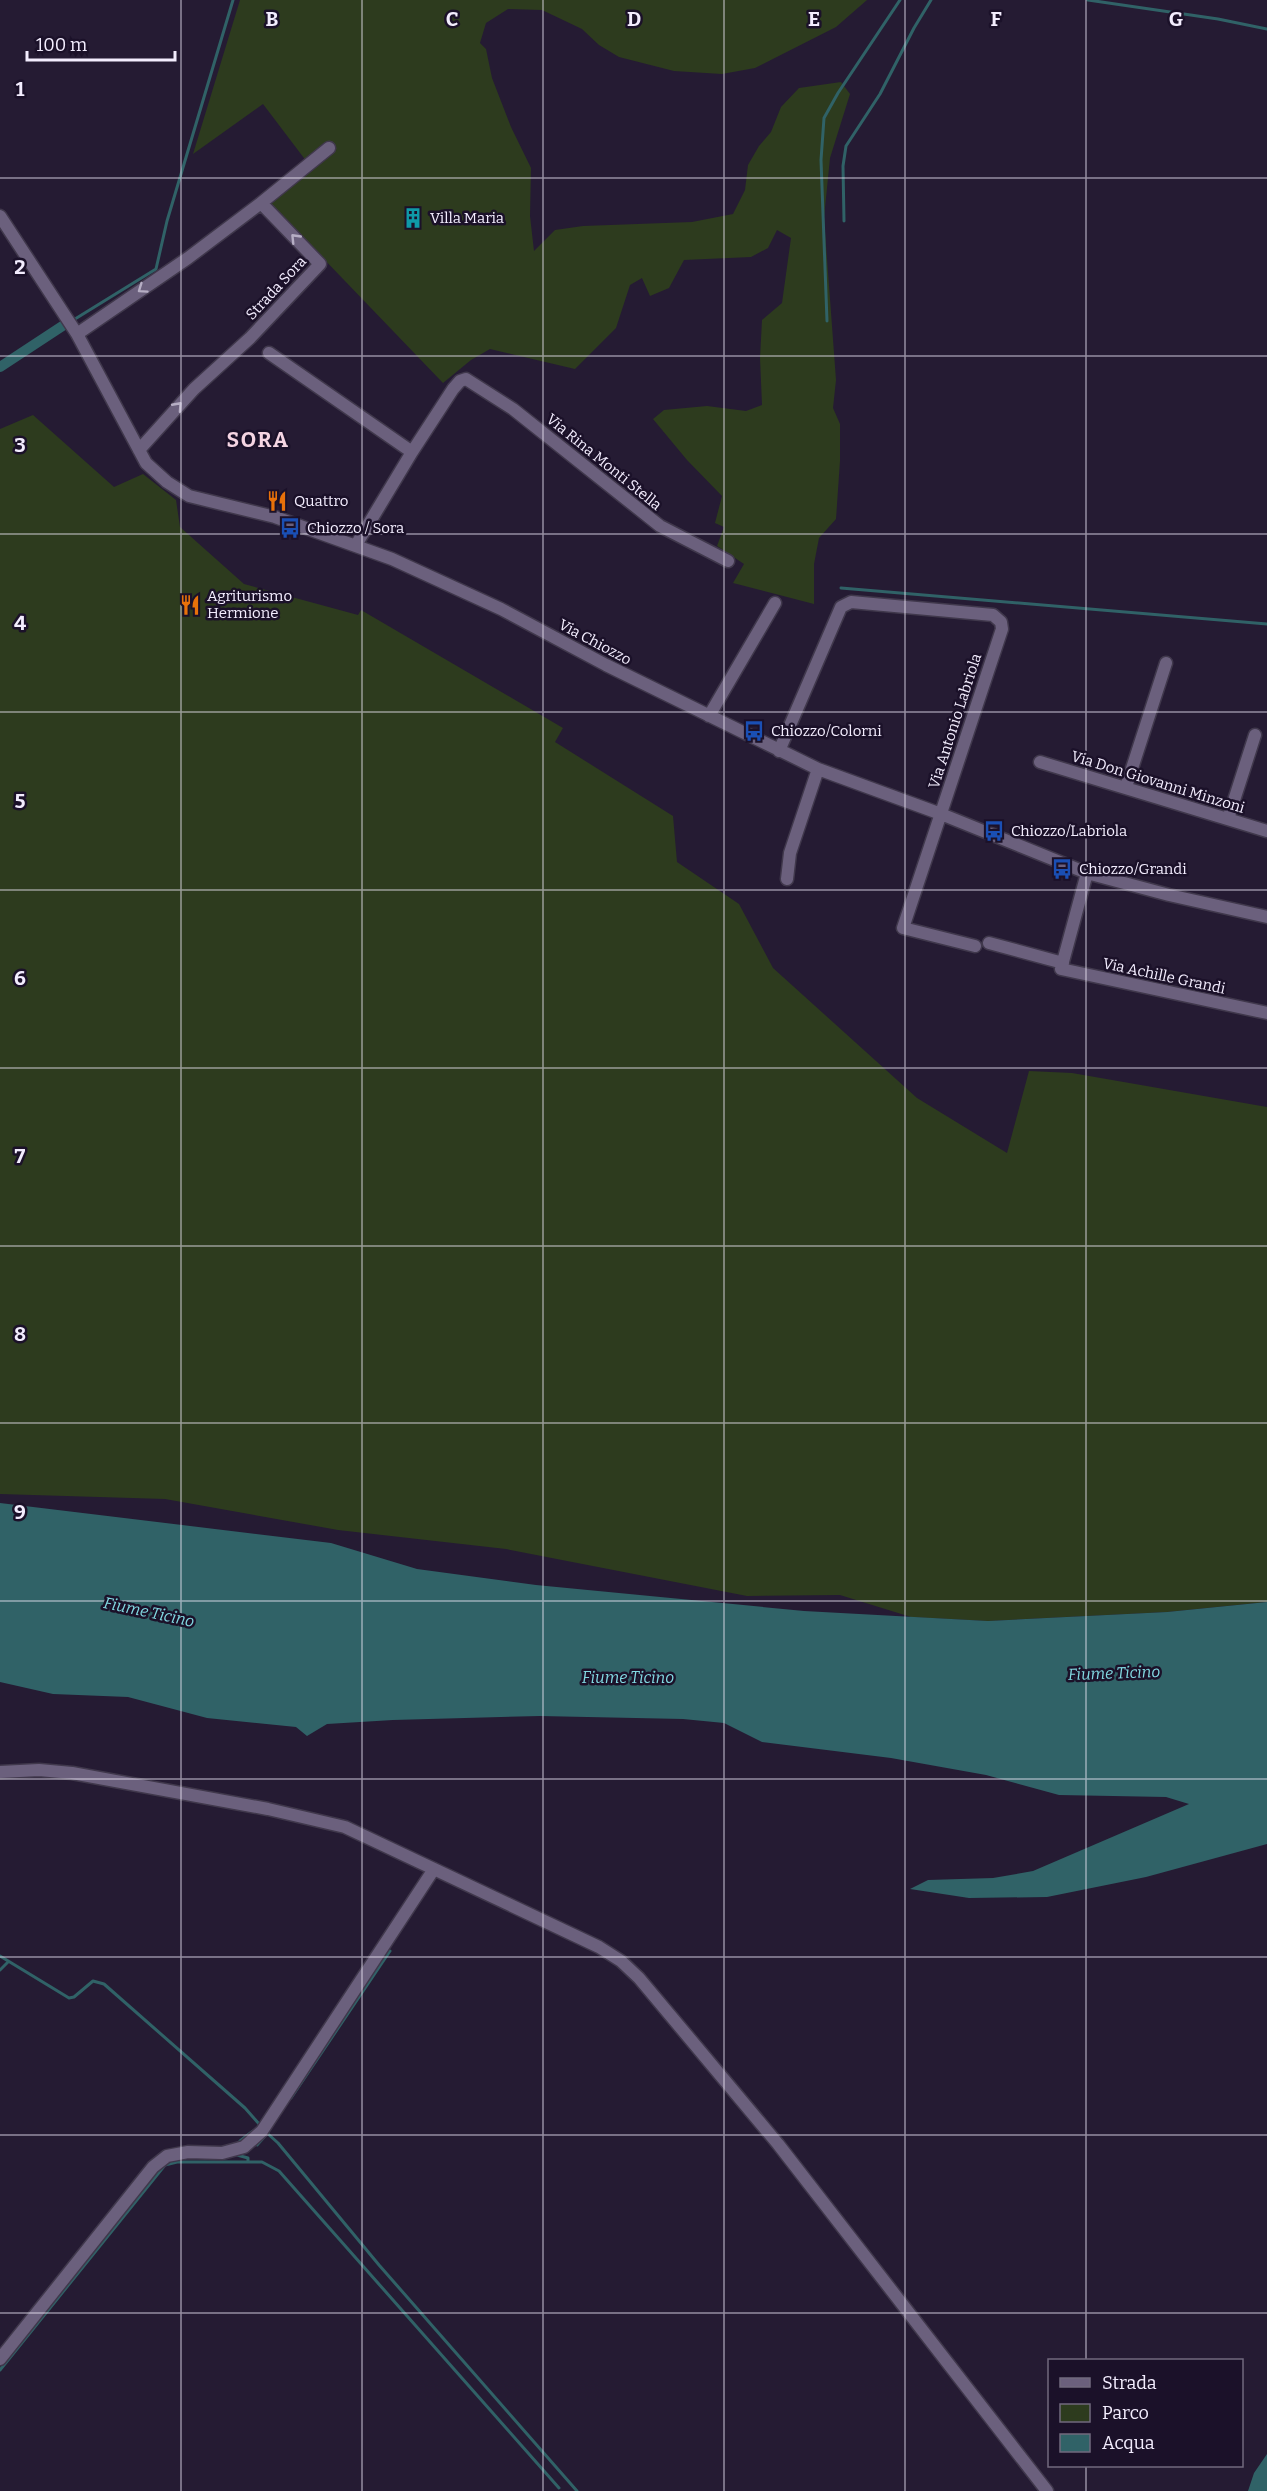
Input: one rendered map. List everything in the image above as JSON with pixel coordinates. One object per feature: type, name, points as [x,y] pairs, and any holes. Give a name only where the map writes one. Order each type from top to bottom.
[{"type":"street","points":[[77,334],[188,258],[329,148]]},
{"type":"street","name":"Strada Sora","points":[[139,450],[194,389],[250,338],[320,264],[261,203]]},
{"type":"street","points":[[0,216],[77,334],[146,463],[167,482],[189,496],[274,517],[356,545],[412,452],[269,353]]},
{"type":"street","name":"Via Rina Monti Stella","points":[[412,452],[453,389],[460,381],[466,379],[513,409],[660,526],[728,561]]},
{"type":"street","name":"Via Chiozzo","points":[[356,545],[501,609],[818,769],[941,814],[1087,873],[1168,895],[1267,917]]},
{"type":"street","name":"Via Antonio Labriola","points":[[779,751],[841,608],[851,602],[993,615],[1001,622],[1002,629],[941,814]]},
{"type":"street","points":[[709,716],[775,603]]},
{"type":"street","points":[[1126,787],[1166,663]]},
{"type":"street","points":[[1228,819],[1255,735]]},
{"type":"street","name":"Via Don Giovanni Minzoni","points":[[1040,762],[1267,831]]},
{"type":"street","points":[[787,879],[790,853],[818,769]]},
{"type":"street","points":[[941,814],[903,928],[975,946]]},
{"type":"street","points":[[1063,963],[1087,873]]},
{"type":"street","name":"Via Achille Grandi","points":[[989,943],[1063,963],[1062,969],[1267,1013]]},
{"type":"street","points":[[0,1772],[39,1770],[72,1773],[313,1818],[345,1827],[599,1947],[621,1960],[639,1978],[778,2144],[1047,2491]]},
{"type":"street","points":[[0,2359],[153,2167],[167,2156],[188,2152],[222,2153],[244,2147],[262,2131],[434,1869]]},
{"type":"green space","points":[[240,0],[867,0],[836,27],[755,68],[722,74],[674,71],[619,57],[599,45],[582,29],[542,10],[508,9],[486,23],[480,43],[486,49],[492,78],[511,127],[531,168],[530,216],[534,251],[555,230],[583,226],[692,222],[733,214],[745,190],[748,165],[759,146],[771,132],[781,107],[799,88],[841,82],[850,94],[830,158],[824,218],[836,380],[833,408],[840,424],[840,461],[836,519],[819,538],[814,564],[814,604],[733,583],[744,564],[717,546],[724,527],[715,523],[722,496],[687,460],[653,419],[664,410],[707,406],[746,411],[762,405],[760,358],[762,320],[782,303],[791,238],[777,230],[768,248],[751,257],[684,260],[669,288],[650,296],[642,278],[630,285],[616,328],[575,369],[490,349],[471,360],[443,383],[270,203],[313,170],[263,104],[193,154]]},
{"type":"green space","points":[[33,415],[114,487],[143,474],[176,500],[180,527],[244,584],[358,615],[361,610],[563,728],[555,742],[673,816],[677,862],[739,904],[773,968],[917,1098],[1007,1153],[1029,1071],[1072,1073],[1267,1107],[1267,1602],[1167,1612],[988,1621],[911,1617],[840,1595],[747,1596],[506,1549],[338,1530],[165,1499],[0,1494],[0,429]]},
{"type":"water","name":"Fiume Ticino","points":[[0,1503],[331,1543],[417,1569],[536,1585],[804,1611],[988,1621],[1167,1612],[1267,1602],[1267,1844],[1146,1877],[1047,1897],[969,1898],[910,1889],[928,1880],[993,1878],[1033,1871],[1189,1804],[1166,1797],[1059,1795],[986,1775],[891,1758],[762,1742],[724,1723],[683,1719],[540,1716],[393,1720],[327,1724],[307,1736],[296,1727],[207,1718],[128,1697],[53,1694],[0,1682]]},
{"type":"water","points":[[1267,2454],[1267,2491],[1248,2491],[1254,2473]]},
{"type":"waterway","points":[[75,319],[156,269],[167,221],[233,0]]},
{"type":"waterway","points":[[827,321],[821,160],[824,118],[900,0]]},
{"type":"waterway","points":[[844,221],[843,166],[846,146],[880,94],[931,0]]},
{"type":"waterway","points":[[1088,0],[1218,19],[1267,29]]},
{"type":"waterway","points":[[0,367],[67,323]]},
{"type":"waterway","points":[[841,588],[1267,624]]},
{"type":"waterway","points":[[291,2098],[390,1951]]},
{"type":"waterway","points":[[0,1956],[69,1998],[74,1997],[93,1981],[104,1984],[245,2108],[260,2125]]},
{"type":"waterway","points":[[0,1970],[8,1962]]},
{"type":"waterway","points":[[240,2141],[253,2131]]},
{"type":"waterway","points":[[267,2133],[577,2491]]},
{"type":"waterway","points":[[257,2145],[266,2135]]},
{"type":"waterway","points":[[237,2155],[248,2158],[248,2162]]},
{"type":"waterway","points":[[0,2370],[165,2165],[177,2162],[262,2162],[279,2171],[559,2488]]},
{"type":"place","name":"Villa Maria","points":[[413,218]]},
{"type":"place","name":"Quattro","points":[[277,501]]},
{"type":"place","name":"Chiozzo / Sora","points":[[290,528]]},
{"type":"place","name":"Agriturismo Hermione","points":[[190,605]]},
{"type":"place","name":"Chiozzo/Colorni","points":[[754,731]]},
{"type":"place","name":"Chiozzo/Labriola","points":[[994,831]]},
{"type":"place","name":"Chiozzo/Grandi","points":[[1062,869]]},
{"type":"district","name":"SORA","points":[[258,440]]}]
